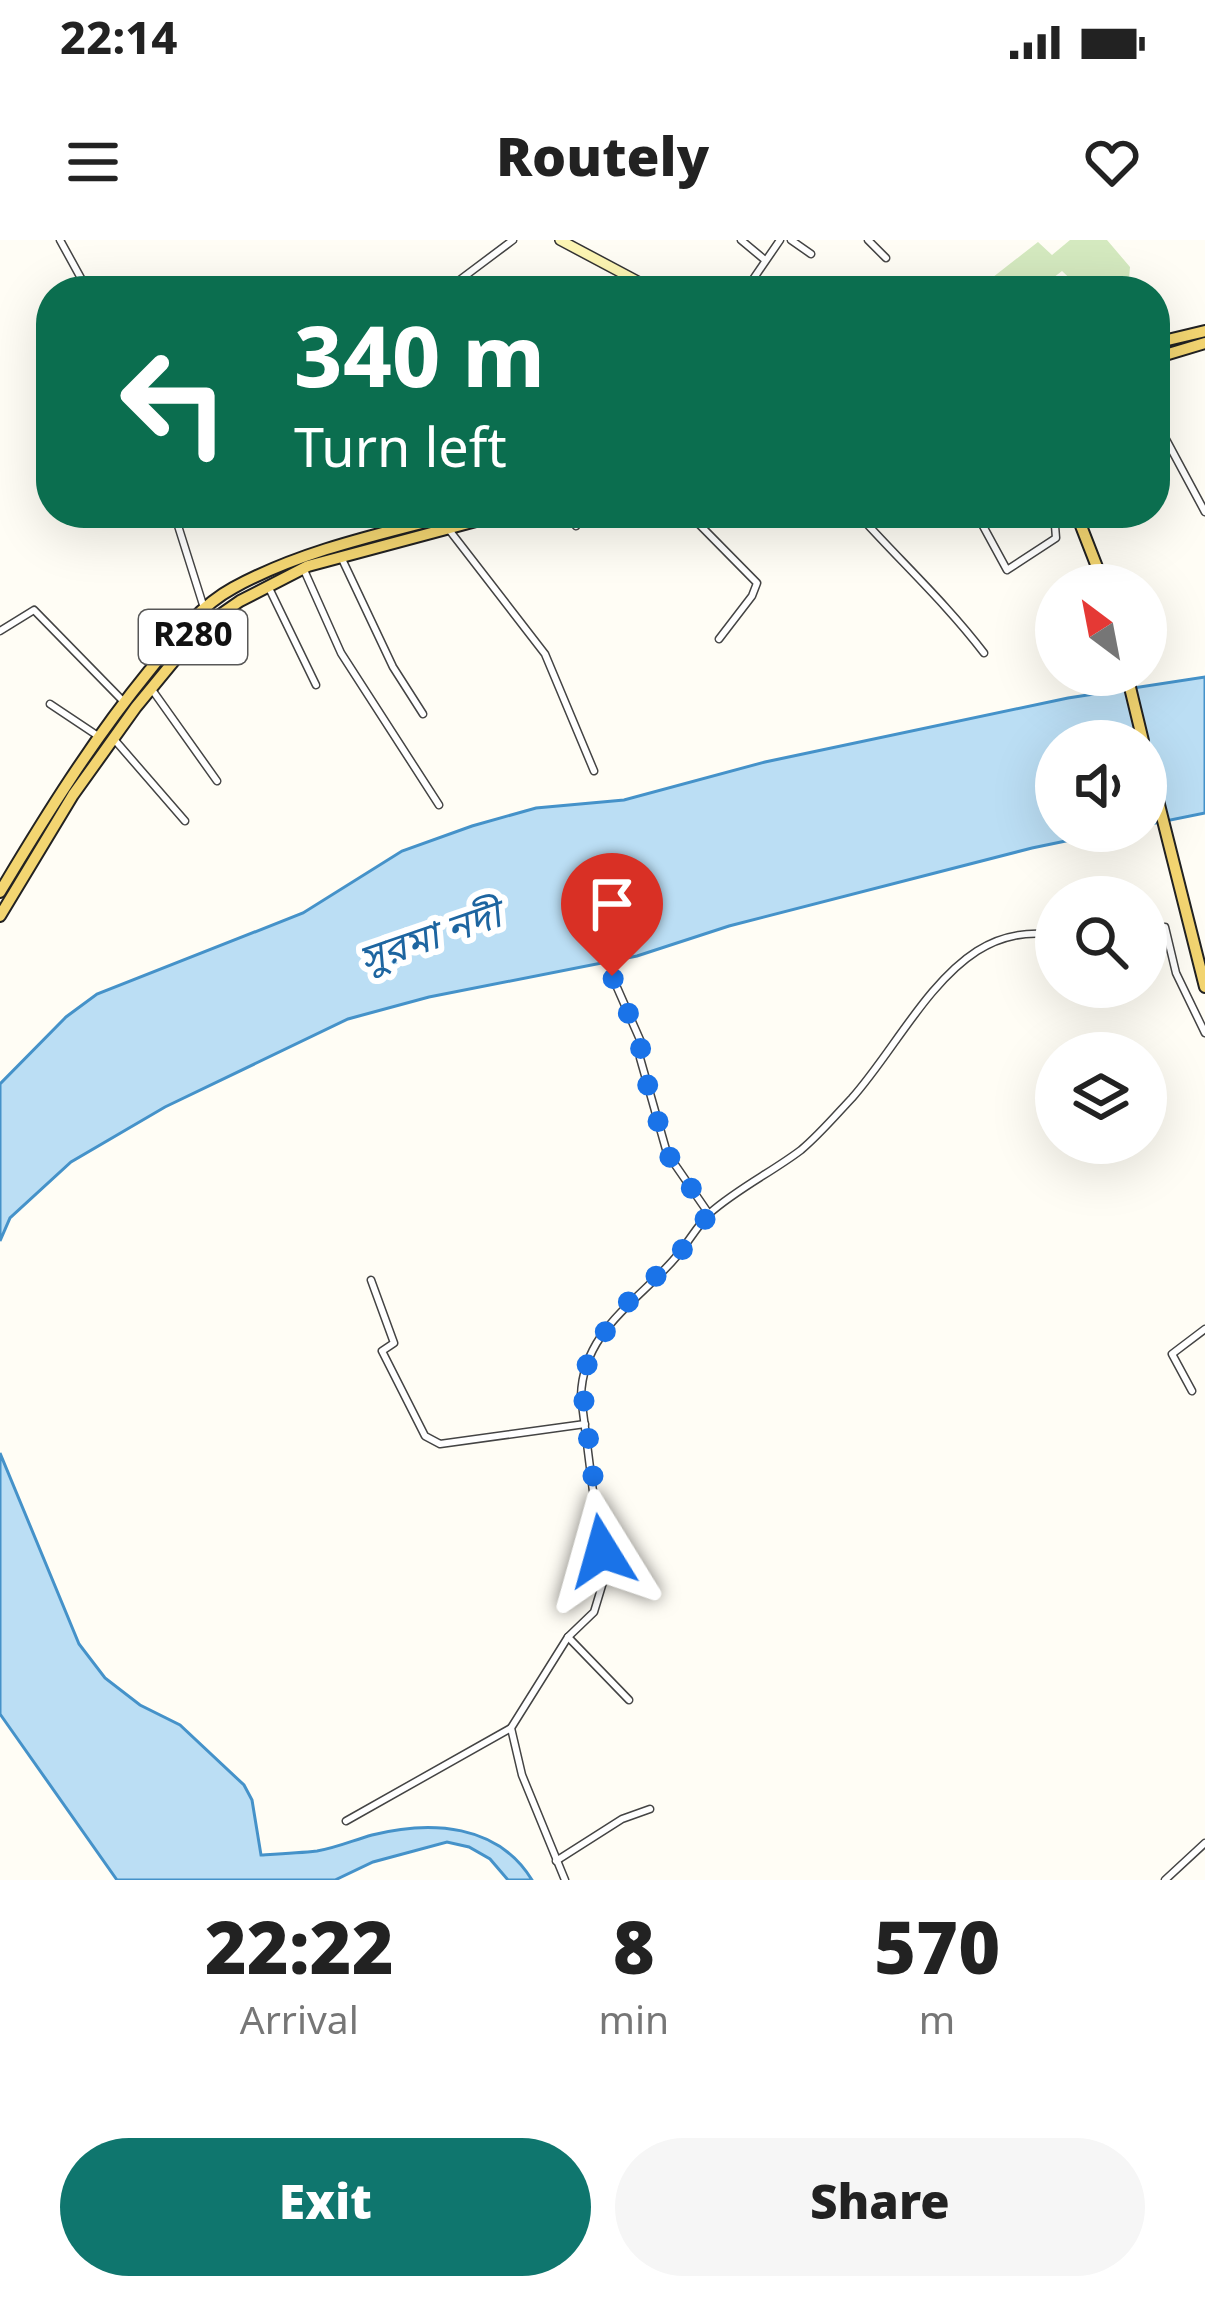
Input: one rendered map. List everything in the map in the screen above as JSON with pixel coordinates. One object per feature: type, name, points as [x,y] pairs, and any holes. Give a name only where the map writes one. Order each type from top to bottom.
[{"type":"main road","points":[[560,240],[628,276]]},
{"type":"main road","points":[[1170,340],[1205,331]]},
{"type":"main road","points":[[1170,354],[1205,343]]},
{"type":"main road","name":"R280","points":[[0,892],[98,736],[204,608],[231,588],[386,528]]},
{"type":"main road","name":"R280","points":[[0,916],[73,795],[201,628],[303,568],[448,528]]},
{"type":"main road","points":[[1082,528],[1096,564]]},
{"type":"main road","points":[[1167,841],[1184,912],[1195,930],[1205,987]]},
{"type":"street","points":[[60,240],[80,276]]},
{"type":"street","points":[[465,276],[513,240]]},
{"type":"street","points":[[741,240],[765,260]]},
{"type":"street","points":[[755,276],[780,240]]},
{"type":"street","points":[[791,240],[811,254]]},
{"type":"street","points":[[868,240],[886,258]]},
{"type":"street","points":[[1170,446],[1205,512]]},
{"type":"street","points":[[179,528],[204,608]]},
{"type":"street","points":[[448,528],[545,654],[595,771]]},
{"type":"street","points":[[703,528],[757,583],[719,639]]},
{"type":"street","points":[[870,528],[940,597],[984,653]]},
{"type":"street","points":[[984,528],[1007,570],[1056,538],[1055,528]]},
{"type":"street","points":[[341,555],[393,668],[422,714]]},
{"type":"street","points":[[303,568],[341,652],[439,806]]},
{"type":"street","points":[[268,586],[316,686]]},
{"type":"street","points":[[0,631],[34,610],[124,702]]},
{"type":"street","points":[[151,688],[217,781]]},
{"type":"street","points":[[50,704],[98,736]]},
{"type":"street","points":[[113,738],[185,821]]},
{"type":"street","points":[[1167,928],[1176,973],[1205,1033]]},
{"type":"street","points":[[346,1821],[512,1728],[568,1637],[594,1612],[604,1580],[581,1376],[622,1309],[673,1262],[709,1214],[804,1148],[854,1095],[949,975],[975,952],[1021,933],[1035,934]]},
{"type":"street","points":[[612,976],[641,1042],[640,1058],[667,1153],[709,1214]]},
{"type":"street","points":[[371,1280],[394,1343],[382,1351],[425,1436],[440,1444],[584,1424]]},
{"type":"street","points":[[1192,1391],[1172,1354],[1205,1329]]},
{"type":"street","points":[[568,1637],[628,1700]]},
{"type":"street","points":[[512,1728],[522,1775],[565,1880]]},
{"type":"street","points":[[556,1862],[622,1819],[650,1810]]},
{"type":"street","points":[[1165,1880],[1204,1846]]},
{"type":"green space","points":[[1070,240],[1107,240],[1130,267],[1129,276],[1067,276],[1062,271],[1056,276],[994,276],[1038,242],[1052,255]]},
{"type":"water","name":"সুরমা নদী","points":[[1205,677],[1205,813],[1167,821],[1167,720],[1035,720],[1035,847],[729,926],[637,956],[429,997],[348,1019],[165,1107],[71,1162],[10,1218],[0,1241],[0,1084],[66,1017],[97,994],[303,913],[402,851],[472,826],[536,808],[624,800],[765,762],[1068,698],[1167,696],[1167,683]]},
{"type":"water","points":[[0,1453],[79,1644],[105,1678],[140,1705],[180,1725],[244,1785],[252,1800],[261,1855],[317,1851],[394,1830],[440,1828],[482,1837],[501,1847],[532,1880],[508,1880],[490,1859],[447,1842],[373,1862],[335,1880],[117,1880],[0,1714]]},
{"type":"route","points":[[602,1551],[581,1376],[609,1325],[635,1294],[673,1262],[709,1214],[667,1153],[640,1058],[641,1042],[612,976]]}]
